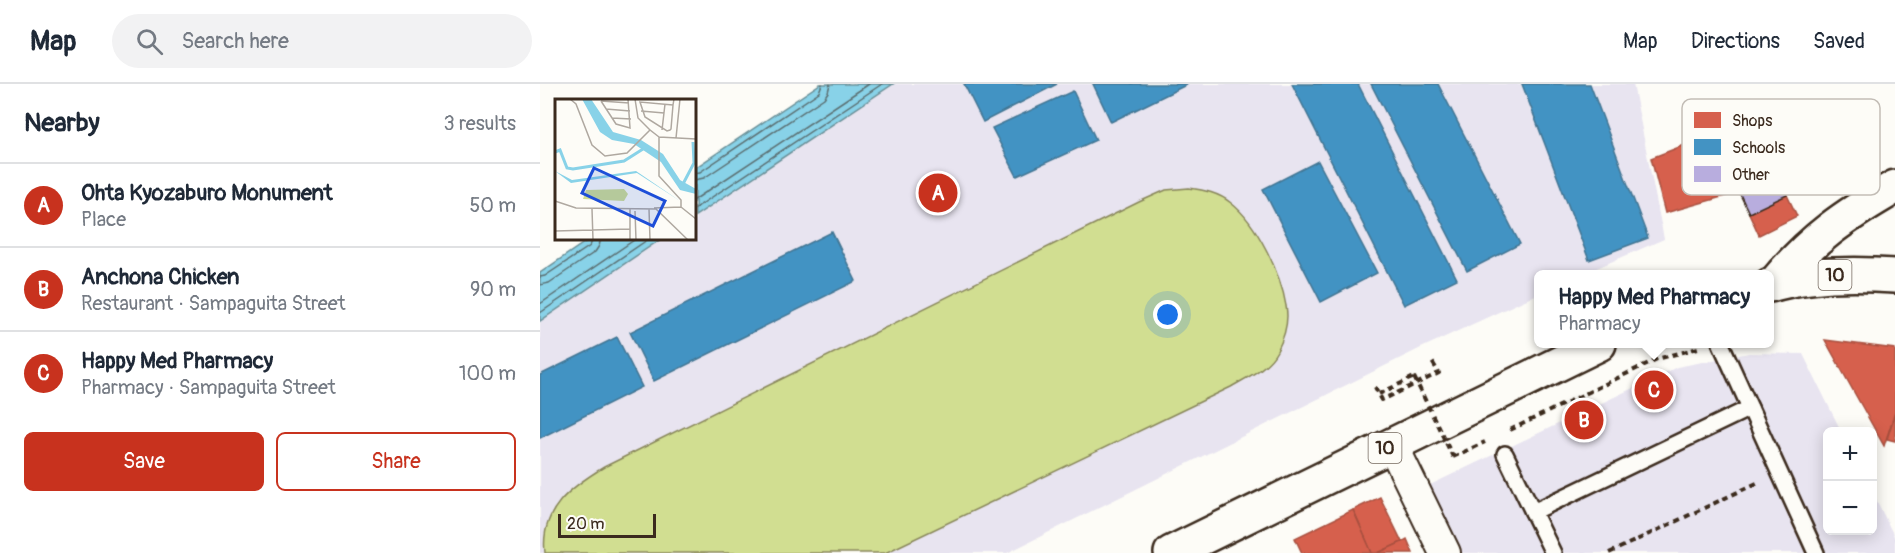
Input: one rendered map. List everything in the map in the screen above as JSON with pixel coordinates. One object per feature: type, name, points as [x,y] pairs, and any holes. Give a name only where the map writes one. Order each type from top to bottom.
[{"type":"main road","points":[[1774,282],[1795,258],[1839,220],[1895,187]]},
{"type":"main road","name":"10","points":[[1774,284],[1822,276],[1869,274],[1895,276]]},
{"type":"main road","name":"10","points":[[1171,553],[1583,348]]},
{"type":"street","points":[[1392,444],[1445,553]]},
{"type":"lane","points":[[1723,348],[1816,553]]},
{"type":"lane","points":[[1533,512],[1750,408]]},
{"type":"lane","points":[[1505,454],[1553,553]]},
{"type":"path","points":[[1507,431],[1657,359],[1698,348]]},
{"type":"path","points":[[1375,387],[1382,400],[1439,373],[1431,360]]},
{"type":"path","points":[[1379,394],[1414,377],[1453,457],[1488,440]]},
{"type":"path","points":[[1609,553],[1780,472]]},
{"type":"shaded area","points":[[893,84],[1633,84],[1664,239],[1592,270],[1534,270],[1534,296],[1421,348],[1007,553],[540,553],[540,321],[660,240],[696,240],[696,215]]},
{"type":"shaded area","points":[[1749,353],[1803,354],[1839,427],[1823,427],[1823,535],[1877,535],[1877,501],[1895,538],[1895,553],[1462,553],[1430,485],[1677,367]]},
{"type":"green space","points":[[1189,188],[1216,194],[1241,212],[1259,236],[1266,250],[1279,279],[1286,306],[1285,329],[1280,346],[1273,357],[1257,372],[1231,387],[885,553],[545,553],[547,524],[560,501],[580,483],[604,467],[1139,202],[1166,190]]},
{"type":"water","points":[[820,84],[893,84],[696,215],[696,167]]},
{"type":"water","points":[[588,240],[660,240],[540,321],[540,273]]},
{"type":"building: Shops","points":[[1682,146],[1682,195],[1729,195],[1665,213],[1651,158]]},
{"type":"building: Shops","points":[[1787,195],[1797,216],[1759,235],[1749,213]]},
{"type":"building: Shops","points":[[1825,340],[1895,349],[1895,412],[1884,446],[1877,433],[1877,427],[1873,427]]},
{"type":"building: Shops","points":[[1895,414],[1895,441],[1887,439]]},
{"type":"building: Shops","points":[[1380,497],[1402,542],[1378,553],[1372,553],[1353,510]]},
{"type":"building: Shops","points":[[1353,510],[1372,553],[1302,553],[1295,538]]},
{"type":"building: Shops","points":[[1407,539],[1413,553],[1378,553],[1402,542]]},
{"type":"building: Schools","points":[[964,84],[1057,84],[983,122]]},
{"type":"building: Schools","points":[[1093,84],[1188,84],[1111,122]]},
{"type":"building: Schools","points":[[1292,84],[1358,84],[1457,279],[1404,305]]},
{"type":"building: Schools","points":[[1371,84],[1438,84],[1520,244],[1467,271]]},
{"type":"building: Schools","points":[[1522,84],[1590,84],[1648,238],[1589,260]]},
{"type":"building: Schools","points":[[1073,91],[1096,140],[1017,176],[992,128]]},
{"type":"building: Schools","points":[[1318,161],[1377,273],[1321,302],[1263,189]]},
{"type":"building: Schools","points":[[832,232],[856,281],[654,381],[630,332]]},
{"type":"building: Schools","points":[[617,337],[642,387],[540,438],[540,375]]},
{"type":"building: Other","points":[[1740,195],[1787,195],[1749,213]]},
{"type":"place","name":"Ohta Kyozaburo Monument","points":[[938,193]]},
{"type":"place","name":"Happy Med Pharmacy","points":[[1654,390]]},
{"type":"place","name":"Anchona Chicken","points":[[1584,420]]}]
